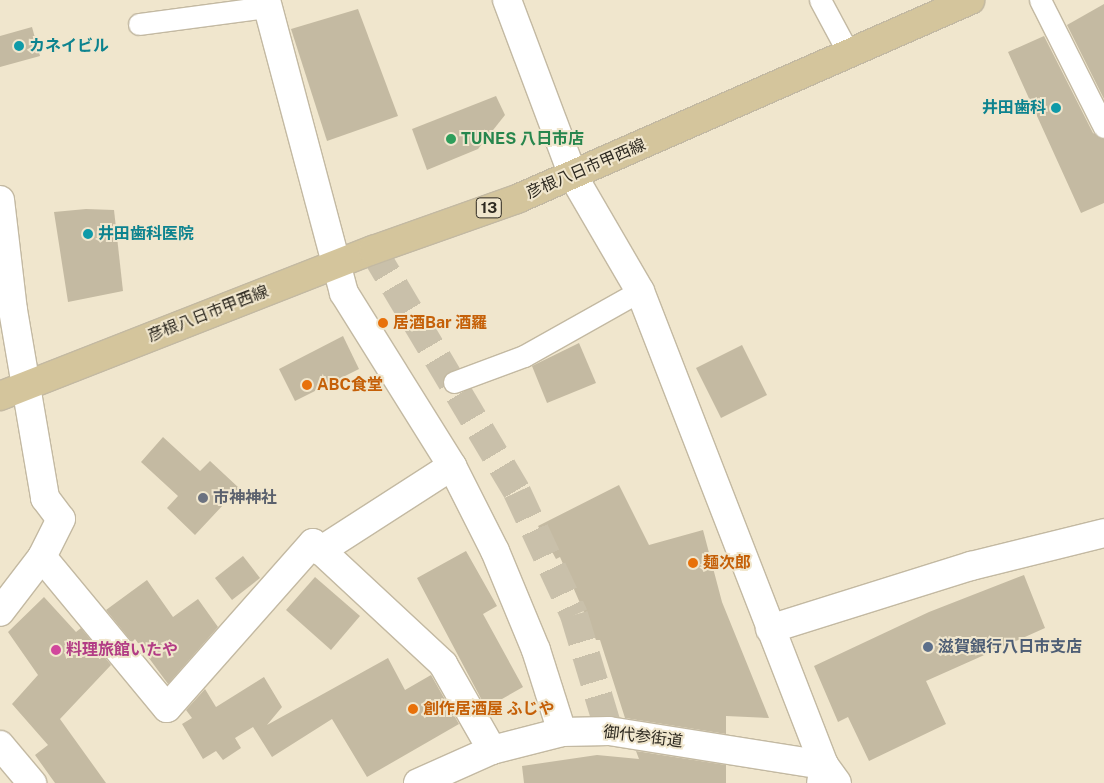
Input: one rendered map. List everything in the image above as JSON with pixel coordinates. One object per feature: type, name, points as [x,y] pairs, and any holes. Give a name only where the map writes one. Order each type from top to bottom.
[{"type":"main road","name":"彦根八日市甲西線","points":[[0,396],[336,264],[573,176],[970,0]]},
{"type":"street","points":[[507,0],[573,176],[640,291],[827,777]]},
{"type":"street","points":[[267,3],[336,264],[351,305],[452,466],[496,551],[536,650],[562,732]]},
{"type":"street","points":[[0,200],[45,498],[61,519],[42,557],[0,612]]},
{"type":"street","points":[[320,551],[452,466]]},
{"type":"street","points":[[770,629],[972,566],[1104,533]]},
{"type":"street","points":[[42,557],[167,708],[313,543],[443,664],[492,750]]},
{"type":"street","name":"御代参街道","points":[[418,783],[492,750],[562,732],[609,731],[827,777]]},
{"type":"street","points":[[0,745],[32,783]]},
{"type":"lane","points":[[820,0],[849,54]]},
{"type":"lane","points":[[1040,0],[1104,127]]},
{"type":"lane","points":[[139,24],[267,3]]},
{"type":"lane","points":[[454,382],[524,356],[640,291]]},
{"type":"building","points":[[1104,4],[1104,99],[1067,25]]},
{"type":"building","points":[[358,9],[398,116],[327,141],[291,29]]},
{"type":"building","name":"カネイビル","points":[[32,27],[40,56],[0,67],[0,36]]},
{"type":"building","name":"井田歯科","points":[[1044,36],[1093,133],[1104,139],[1104,203],[1081,213],[1008,52]]},
{"type":"building","name":"TUNES 八日市店","points":[[496,96],[505,115],[478,149],[427,170],[412,129]]},
{"type":"building","name":"井田歯科医院","points":[[86,209],[114,210],[123,291],[68,302],[54,212]]},
{"type":"building","name":"ABC食堂","points":[[343,336],[359,369],[295,401],[279,369]]},
{"type":"building","points":[[579,343],[596,383],[547,403],[532,366]]},
{"type":"building","points":[[742,345],[767,395],[721,418],[696,368]]},
{"type":"building","points":[[163,437],[200,471],[210,461],[239,488],[195,535],[167,508],[178,496],[141,462]]},
{"type":"building","points":[[619,485],[649,545],[703,530],[722,602],[769,718],[726,716],[726,734],[625,718],[600,640],[596,640],[560,557],[556,559],[538,526]]},
{"type":"building","points":[[466,551],[497,606],[483,614],[523,687],[486,708],[417,578]]},
{"type":"building","points":[[243,556],[260,578],[232,600],[215,578]]},
{"type":"building","name":"滋賀銀行八日市支店","points":[[1024,575],[1045,628],[926,681],[946,724],[869,761],[848,717],[838,722],[814,666],[929,612]]},
{"type":"building","points":[[315,577],[360,616],[331,650],[286,610]]},
{"type":"building","points":[[147,580],[173,617],[198,599],[218,627],[168,684],[135,639],[132,642],[106,610]]},
{"type":"building","name":"料理旅館いたや","points":[[44,597],[76,632],[81,628],[111,665],[60,719],[106,783],[55,783],[35,755],[48,745],[12,704],[38,675],[8,632]]},
{"type":"building","points":[[388,658],[405,690],[431,675],[459,724],[367,777],[332,719],[272,757],[253,727],[235,738],[241,748],[223,760],[216,751],[203,759],[182,724],[192,718],[186,710],[205,689],[216,707],[264,677],[282,707],[267,725]]},
{"type":"building","points":[[636,751],[726,765],[726,783],[524,783],[522,766],[597,755],[639,759]]},
{"type":"tunnel","points":[[373,250],[517,492],[574,615],[609,731]]},
{"type":"place","name":"カネイビル","points":[[19,46]]},
{"type":"place","name":"井田歯科","points":[[1056,108]]},
{"type":"place","name":"TUNES 八日市店","points":[[451,139]]},
{"type":"place","name":"井田歯科医院","points":[[88,234]]},
{"type":"place","name":"居酒Bar 酒羅","points":[[383,323]]},
{"type":"place","name":"ABC食堂","points":[[307,385]]},
{"type":"place","name":"市神神社","points":[[203,498]]},
{"type":"place","name":"麺次郎","points":[[693,563]]},
{"type":"place","name":"滋賀銀行八日市支店","points":[[928,647]]},
{"type":"place","name":"料理旅館いたや","points":[[56,650]]},
{"type":"place","name":"創作居酒屋 ふじや","points":[[413,709]]}]
